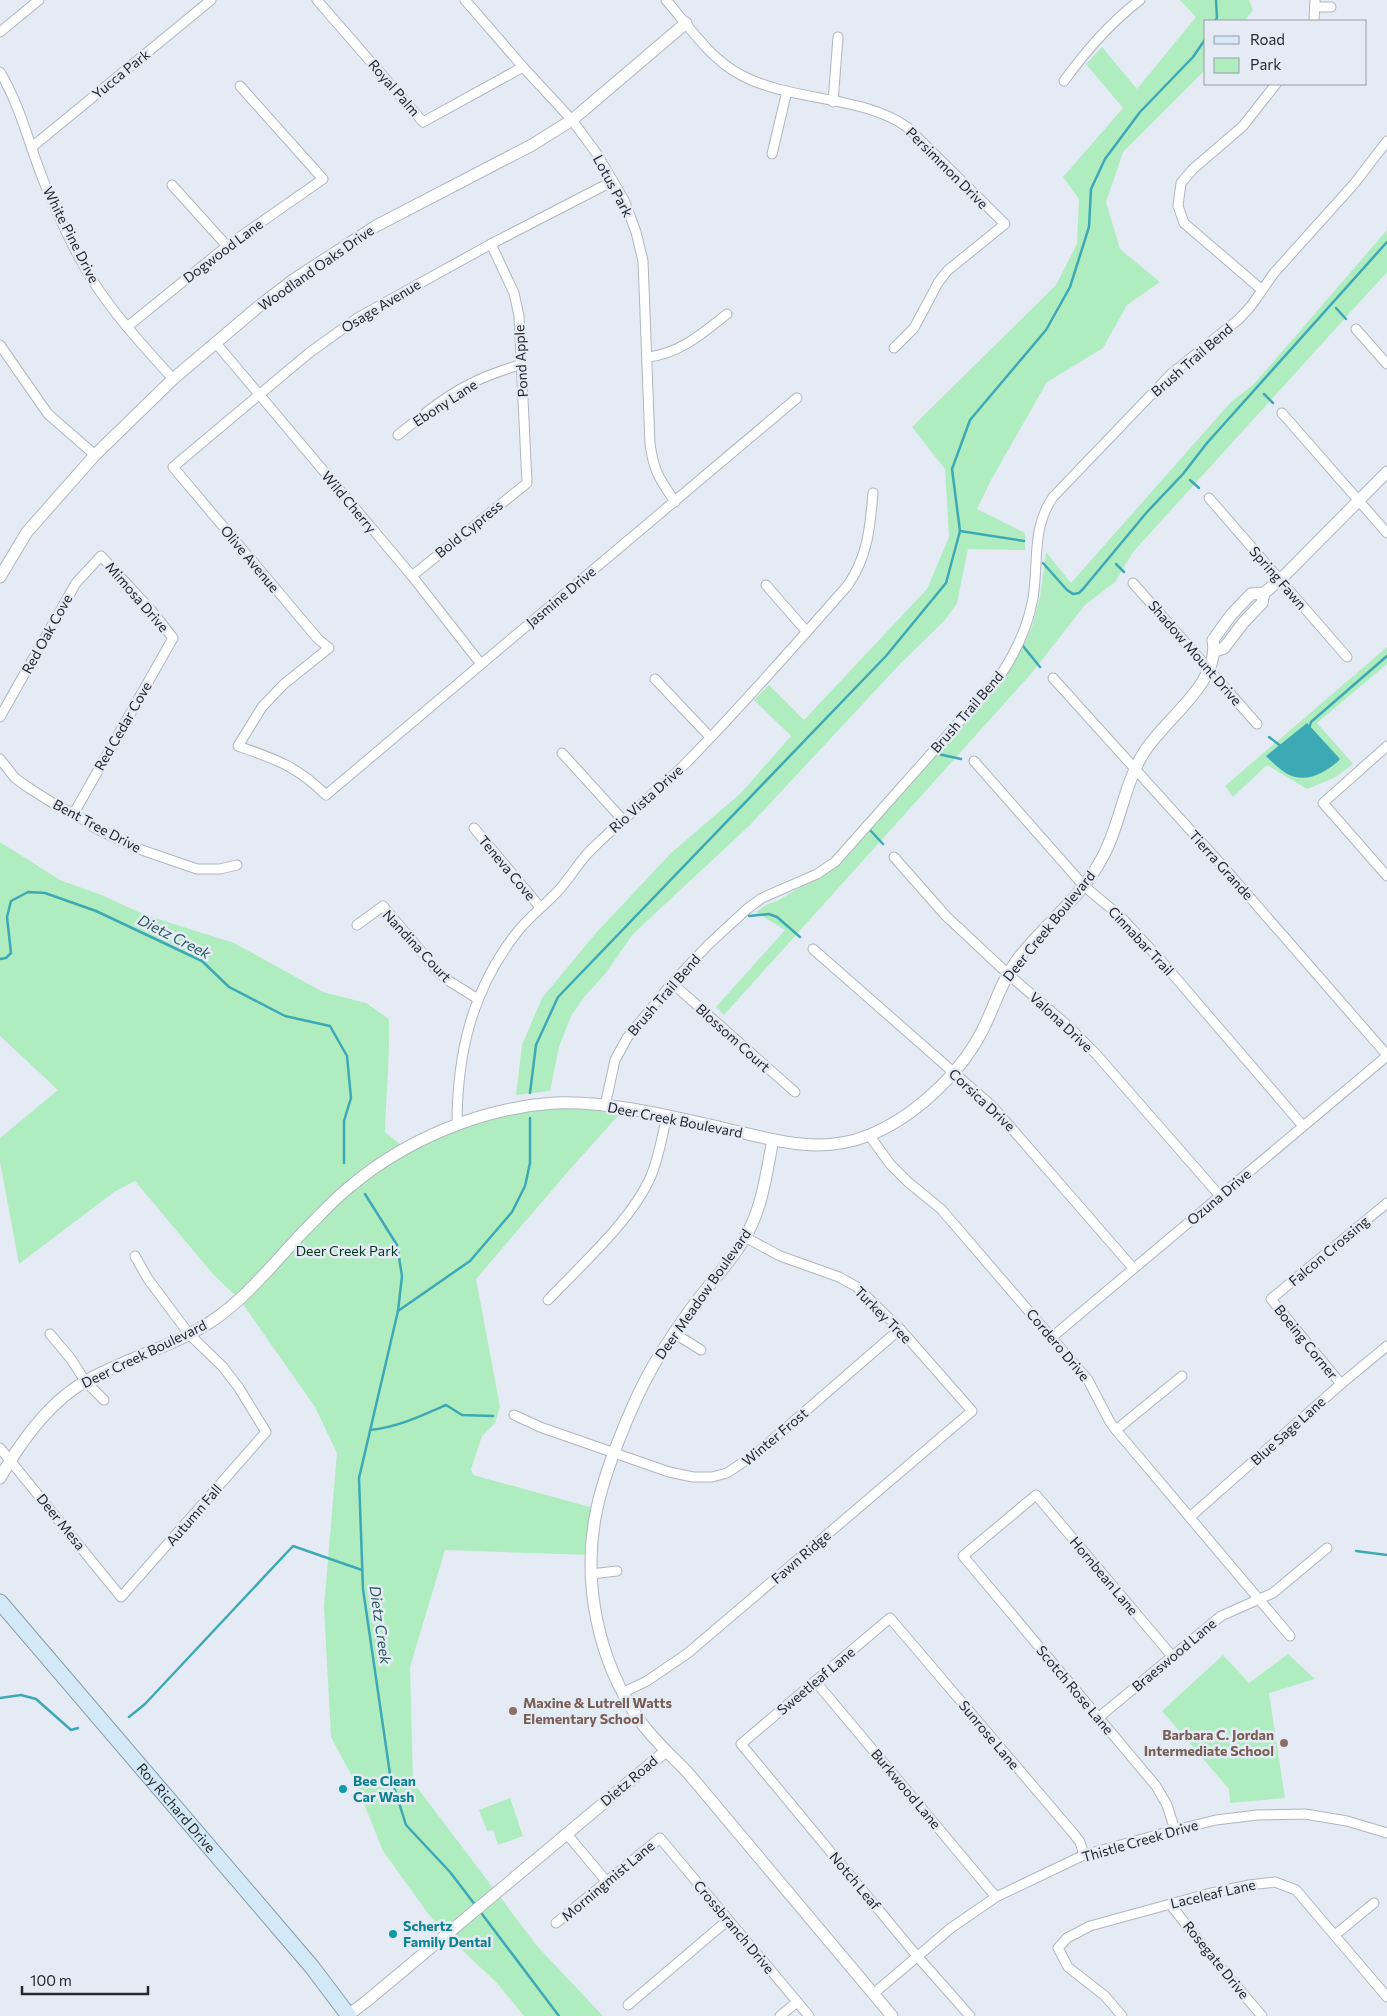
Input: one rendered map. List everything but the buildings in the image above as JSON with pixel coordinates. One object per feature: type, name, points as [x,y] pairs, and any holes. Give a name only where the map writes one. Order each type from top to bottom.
[{"type":"main road","name":"Roy Richard Drive","points":[[0,1602],[307,1961],[348,2016]]},
{"type":"street","points":[[0,32],[39,0]]},
{"type":"street","name":"Yucca Park","points":[[32,147],[211,0]]},
{"type":"street","name":"Royal Palm","points":[[317,0],[423,122],[523,66]]},
{"type":"street","name":"Lotus Park","points":[[465,0],[572,120],[624,200],[632,221],[642,261],[648,357],[650,444],[653,464],[660,480],[675,502]]},
{"type":"street","name":"Persimmon Drive","points":[[666,0],[708,48],[729,68],[756,82],[875,111],[897,120],[907,127],[1005,224],[947,272],[938,283],[914,328],[894,348]]},
{"type":"street","points":[[1064,82],[1084,56],[1140,0]]},
{"type":"street","points":[[1314,20],[1316,3],[1331,7]]},
{"type":"street","name":"Woodland Oaks Drive","points":[[0,577],[27,532],[95,455],[173,379],[215,342],[293,280],[368,231],[454,184],[532,145],[572,120],[686,23]]},
{"type":"street","points":[[833,102],[838,37]]},
{"type":"street","name":"White Pine Drive","points":[[0,72],[11,90],[44,180],[64,227],[105,300],[173,379]]},
{"type":"street","points":[[1262,290],[1200,239],[1184,223],[1178,206],[1181,183],[1194,169],[1243,126],[1275,85]]},
{"type":"street","name":"Dogwood Lane","points":[[127,327],[226,246],[323,179],[240,86]]},
{"type":"street","points":[[772,154],[787,91]]},
{"type":"street","name":"Brush Trail Bend","points":[[605,1106],[615,1060],[626,1038],[672,983],[709,944],[747,909],[762,898],[818,874],[835,862],[992,686],[1017,649],[1031,610],[1039,528],[1047,506],[1061,488],[1093,457],[1156,388],[1184,363],[1233,325],[1251,306],[1274,273],[1354,184],[1387,141]]},
{"type":"street","name":"Osage Avenue","points":[[173,467],[332,335],[359,317],[491,244],[613,181]]},
{"type":"street","points":[[172,185],[226,246]]},
{"type":"street","name":"Pond Apple","points":[[491,244],[514,293],[519,316],[527,482]]},
{"type":"street","points":[[648,357],[662,356],[682,347],[727,314]]},
{"type":"street","points":[[1356,329],[1387,364]]},
{"type":"street","name":"Wild Cherry","points":[[215,342],[412,576],[482,664]]},
{"type":"street","points":[[0,345],[48,414],[95,455]]},
{"type":"street","name":"Ebony Lane","points":[[398,435],[427,411],[457,391],[491,374],[522,364]]},
{"type":"street","name":"Jasmine Drive","points":[[326,795],[797,398]]},
{"type":"street","points":[[1282,413],[1387,533]]},
{"type":"street","name":"Olive Avenue","points":[[173,467],[318,639],[328,648],[284,684],[262,707],[238,746],[286,763],[311,779],[326,795]]},
{"type":"street","name":"Deer Creek Boulevard","points":[[1,1475],[50,1408],[85,1382],[189,1334],[212,1321],[240,1300],[307,1228],[354,1182],[397,1154],[457,1125],[503,1111],[556,1103],[605,1106],[668,1116],[773,1140],[821,1146],[839,1144],[869,1135],[925,1100],[954,1073],[981,1034],[1002,984],[1017,960],[1084,886],[1101,861],[1110,841],[1134,769],[1160,730],[1193,696],[1209,668],[1215,651],[1224,648],[1262,602],[1264,593],[1280,580],[1387,472]]},
{"type":"street","name":"Bold Cypress","points":[[412,576],[527,482]]},
{"type":"street","name":"Rio Vista Drive","points":[[457,1125],[457,1095],[467,1033],[478,999],[492,970],[507,947],[540,908],[564,885],[587,854],[622,820],[688,762],[848,585],[859,569],[867,547],[873,492]]},
{"type":"street","name":"Spring Fawn","points":[[1209,498],[1347,657]]},
{"type":"street","name":"Mimosa Drive","points":[[100,556],[146,604],[173,638]]},
{"type":"street","name":"Red Oak Cove","points":[[0,717],[76,583],[100,556]]},
{"type":"street","name":"Shadow Mount Drive","points":[[1133,583],[1256,724]]},
{"type":"street","points":[[766,585],[807,632]]},
{"type":"street","name":"Red Cedar Cove","points":[[74,813],[173,638]]},
{"type":"street","name":"Tierra Grande","points":[[1053,678],[1220,863],[1387,1056]]},
{"type":"street","points":[[655,679],[710,737]]},
{"type":"street","points":[[1387,746],[1323,803],[1387,876]]},
{"type":"street","points":[[562,752],[622,820]]},
{"type":"street","name":"Bent Tree Drive","points":[[0,760],[15,778],[29,788],[59,807],[74,813],[95,828],[136,848],[181,864],[210,870],[237,865]]},
{"type":"street","name":"Cinnabar Trail","points":[[974,760],[1084,886],[1120,916],[1145,943],[1303,1126]]},
{"type":"street","name":"Teneva Cove","points":[[474,828],[540,908]]},
{"type":"street","name":"Valona Drive","points":[[894,857],[946,916],[1008,974],[1067,1025],[1096,1054],[1220,1196]]},
{"type":"street","name":"Nandina Court","points":[[357,926],[383,906],[440,974],[478,999]]},
{"type":"street","name":"Corsica Drive","points":[[813,949],[993,1107],[1133,1268]]},
{"type":"street","name":"Blossom Court","points":[[672,983],[795,1092]]},
{"type":"street","name":"Ozuna Drive","points":[[1051,1338],[1387,1056]]},
{"type":"street","points":[[548,1300],[608,1236],[642,1193],[656,1162],[668,1116]]},
{"type":"street","name":"Cordero Drive","points":[[869,1135],[890,1164],[908,1182],[941,1209],[1088,1380],[1116,1430],[1290,1636]]},
{"type":"street","name":"Deer Meadow Boulevard","points":[[666,1751],[638,1718],[611,1666],[603,1642],[596,1614],[591,1574],[591,1547],[596,1512],[614,1452],[644,1382],[692,1307],[736,1253],[745,1237],[759,1207],[773,1140]]},
{"type":"street","name":"Falcon Crossing","points":[[1271,1299],[1387,1204]]},
{"type":"street","name":"Turkey Tree","points":[[745,1237],[780,1256],[840,1276],[868,1296],[900,1329],[972,1411]]},
{"type":"street","points":[[135,1256],[148,1279],[189,1334]]},
{"type":"street","name":"Boeing Corner","points":[[1271,1299],[1341,1384]]},
{"type":"street","name":"Winter Frost","points":[[514,1415],[540,1427],[682,1476],[702,1478],[727,1473],[757,1454],[900,1329]]},
{"type":"street","points":[[674,1333],[701,1350]]},
{"type":"street","points":[[50,1334],[71,1359],[85,1382],[104,1400]]},
{"type":"street","name":"Autumn Fall","points":[[121,1597],[266,1432],[224,1367],[189,1334]]},
{"type":"street","name":"Blue Sage Lane","points":[[1190,1517],[1387,1346]]},
{"type":"street","points":[[1116,1430],[1182,1376]]},
{"type":"street","name":"Fawn Ridge","points":[[624,1692],[666,1669],[688,1653],[972,1411]]},
{"type":"street","name":"Deer Mesa","points":[[0,1448],[121,1597]]},
{"type":"street","name":"Scotch Rose Lane","points":[[1036,1495],[963,1556],[1156,1786],[1167,1805],[1175,1830]]},
{"type":"street","name":"Hornbean Lane","points":[[1036,1495],[1172,1656]]},
{"type":"street","name":"Braeswood Lane","points":[[1098,1718],[1221,1616],[1283,1586],[1327,1548]]},
{"type":"street","points":[[591,1574],[617,1571]]},
{"type":"street","name":"Sweetleaf Lane","points":[[741,1744],[890,1618]]},
{"type":"street","name":"Sunrose Lane","points":[[890,1618],[1080,1842],[1084,1855]]},
{"type":"street","name":"Burkwood Lane","points":[[815,1681],[996,1897]]},
{"type":"street","name":"Notch Leaf","points":[[741,1744],[970,2016]]},
{"type":"street","name":"Dietz Road","points":[[348,2016],[666,1751],[689,1774],[892,2016]]},
{"type":"street","name":"Thistle Creek Drive","points":[[873,1994],[952,1928],[996,1897],[1084,1855],[1175,1830],[1239,1816],[1305,1814],[1347,1822],[1387,1833]]},
{"type":"street","points":[[566,1834],[607,1882]]},
{"type":"street","name":"Morningmist Lane","points":[[556,1924],[660,1838]]},
{"type":"street","name":"Crossbranch Drive","points":[[660,1838],[809,2016]]},
{"type":"street","name":"Laceleaf Lane","points":[[1122,2016],[1105,1996],[1068,1967],[1058,1948],[1067,1938],[1090,1926],[1170,1904],[1216,1892],[1275,1882],[1296,1890],[1387,1997]]},
{"type":"street","points":[[1335,1935],[1374,1903]]},
{"type":"street","name":"Rosegate Drive","points":[[1170,1904],[1262,2016]]},
{"type":"street","points":[[628,2005],[728,1920]]},
{"type":"street","points":[[780,2016],[797,2002]]},
{"type":"green space","points":[[1180,0],[1249,0],[1253,10],[1245,20],[1204,20],[1204,71],[1123,152],[1106,202],[1120,249],[1160,282],[1127,305],[1103,348],[1047,382],[991,480],[977,509],[1025,533],[1025,550],[968,549],[957,603],[945,620],[900,664],[750,825],[633,934],[605,974],[585,996],[571,1016],[559,1047],[550,1091],[516,1095],[522,1045],[542,998],[596,933],[671,853],[741,793],[791,736],[754,700],[769,685],[804,720],[927,589],[949,537],[945,469],[912,427],[1056,285],[1077,244],[1079,199],[1063,177],[1123,108],[1086,64],[1102,47],[1137,89],[1196,17]]},
{"type":"green space","points":[[1387,230],[1387,272],[1133,552],[1115,582],[1085,605],[1030,675],[724,1015],[716,1007],[785,930],[756,912],[836,866],[1014,663],[1031,630],[1040,597],[1046,552],[1071,583],[1230,403],[1254,384]]},
{"type":"green space","points":[[1387,647],[1387,664],[1317,723],[1353,764],[1336,777],[1307,789],[1267,765],[1233,797],[1225,786]]},
{"type":"green space","name":"Deer Creek Park","points":[[0,842],[60,880],[104,896],[145,915],[234,943],[323,992],[366,1003],[389,1019],[385,1132],[406,1149],[457,1125],[556,1103],[624,1109],[476,1279],[500,1407],[495,1423],[482,1436],[471,1469],[473,1475],[597,1509],[591,1555],[445,1550],[410,1667],[413,1782],[537,1946],[603,2016],[524,2016],[497,1983],[445,1934],[383,1851],[355,1782],[331,1737],[324,1607],[337,1453],[315,1407],[240,1300],[213,1274],[135,1181],[114,1192],[19,1264],[0,1162],[0,1138],[58,1090],[0,1036]]},
{"type":"green space","points":[[1288,1654],[1315,1679],[1269,1693],[1285,1798],[1230,1803],[1229,1789],[1162,1711],[1223,1655],[1249,1683]]},
{"type":"green space","points":[[510,1798],[523,1836],[498,1845],[493,1830],[487,1831],[479,1810]]},
{"type":"water","points":[[1307,723],[1340,759],[1321,773],[1304,778],[1284,772],[1266,756]]},
{"type":"waterway","points":[[1216,0],[1216,20]]},
{"type":"waterway","points":[[530,1093],[536,1045],[558,997],[886,656],[946,583],[960,531],[952,469],[970,420],[1046,330],[1070,287],[1089,227],[1091,189],[1105,159],[1140,112],[1193,57],[1204,41]]},
{"type":"waterway","points":[[1043,563],[1067,590],[1073,594],[1079,593],[1147,512],[1183,474],[1207,443],[1387,242]]},
{"type":"waterway","points":[[1336,308],[1346,319]]},
{"type":"waterway","points":[[1264,394],[1273,403]]},
{"type":"waterway","points":[[1190,480],[1199,488]]},
{"type":"waterway","points":[[960,531],[1024,541]]},
{"type":"waterway","points":[[1116,564],[1124,572]]},
{"type":"waterway","points":[[1023,646],[1040,667]]},
{"type":"waterway","points":[[1309,728],[1311,722],[1387,656]]},
{"type":"waterway","points":[[1269,737],[1282,747]]},
{"type":"waterway","points":[[938,754],[961,759]]},
{"type":"waterway","points":[[870,830],[883,844]]},
{"type":"waterway","name":"Dietz Creek","points":[[0,959],[6,958],[11,953],[7,917],[11,901],[28,892],[45,893],[96,911],[202,961],[229,987],[285,1016],[330,1026],[347,1056],[351,1098],[344,1121],[344,1163]]},
{"type":"waterway","points":[[749,916],[769,914],[777,917],[800,937]]},
{"type":"waterway","points":[[398,1311],[470,1261],[512,1212],[525,1186],[530,1163],[530,1118]]},
{"type":"waterway","name":"Dietz Creek","points":[[365,1194],[397,1245],[402,1276],[398,1311],[359,1478],[363,1589],[390,1774],[406,1825],[450,1872],[476,1906]]},
{"type":"waterway","points":[[370,1430],[400,1424],[446,1405],[462,1415],[493,1416]]},
{"type":"waterway","points":[[129,1717],[145,1704],[293,1546],[362,1570]]},
{"type":"waterway","points":[[1356,1551],[1387,1555]]},
{"type":"waterway","points":[[0,1698],[21,1695],[36,1699],[71,1730],[78,1728]]},
{"type":"waterway","name":"Dietz Creek","points":[[479,1910],[559,2016]]},
{"type":"place","name":"Maxine & Lutrell Watts Elementary School","points":[[513,1711]]},
{"type":"place","name":"Barbara C. Jordan Intermediate School","points":[[1284,1743]]},
{"type":"place","name":"Bee Clean Car Wash","points":[[343,1789]]},
{"type":"place","name":"Schertz Family Dental","points":[[393,1934]]}]
